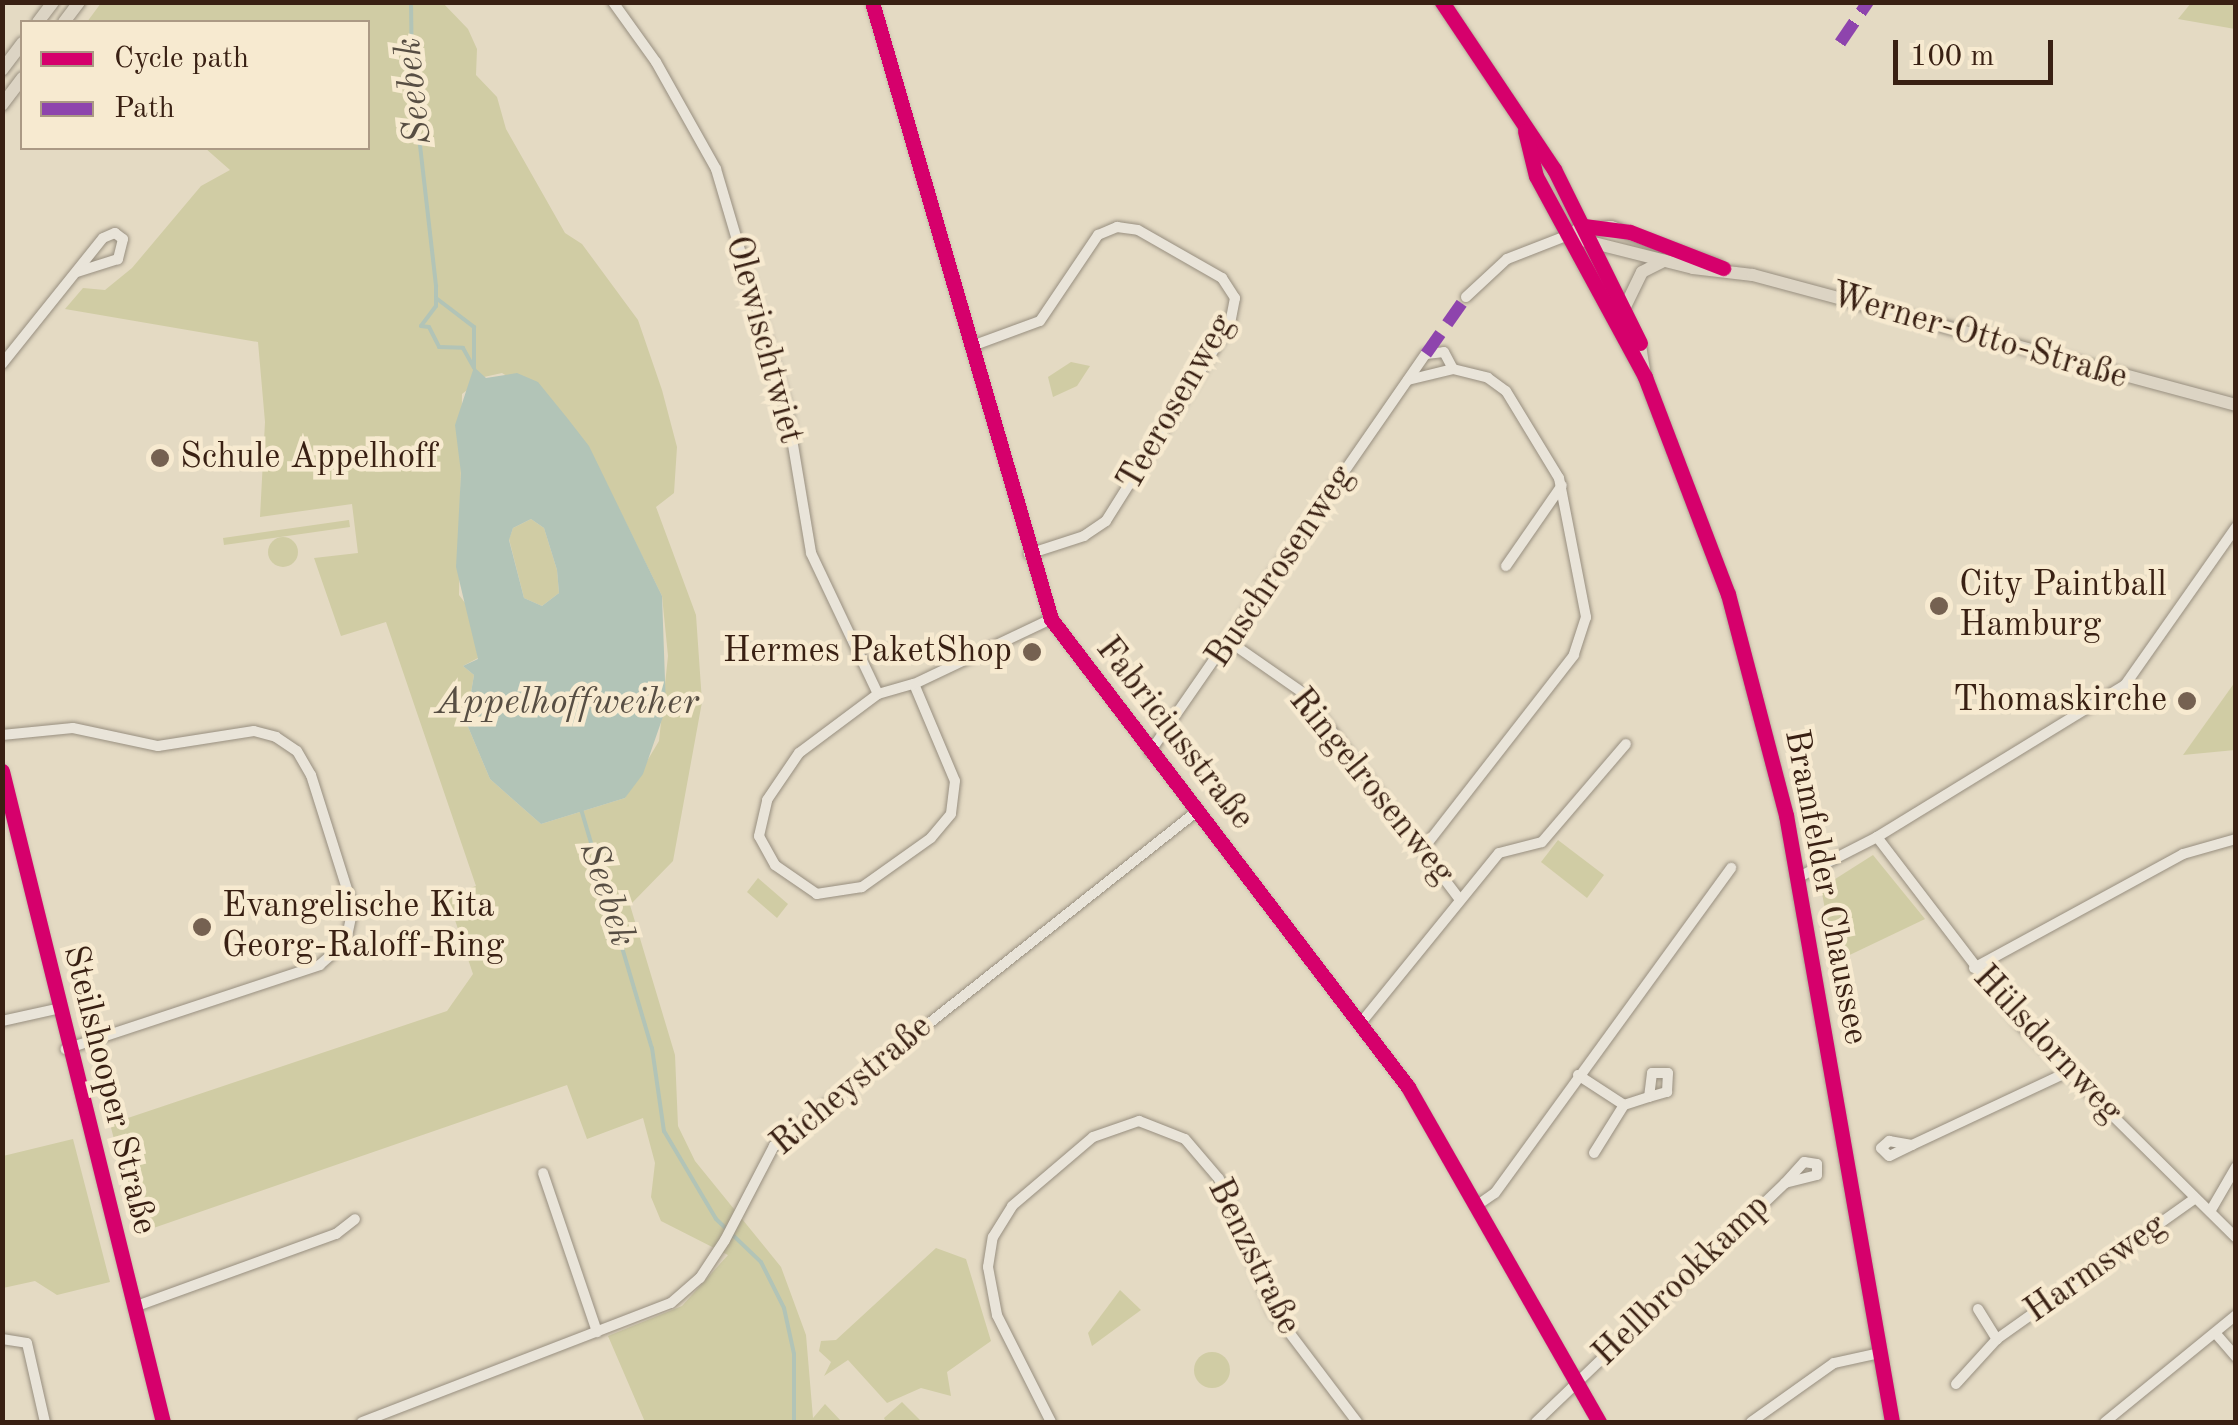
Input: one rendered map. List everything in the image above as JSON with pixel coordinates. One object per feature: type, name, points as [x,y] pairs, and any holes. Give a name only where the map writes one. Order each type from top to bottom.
[{"type":"main road","name":"Bramfelder Chaussee","points":[[1442,2],[1584,226],[1640,345],[1645,376]]},
{"type":"main road","points":[[2,70],[20,46]]},
{"type":"main road","points":[[2,105],[20,81]]},
{"type":"main road","name":"Bramfelder Chaussee","points":[[1525,131],[1536,176],[1645,376],[1728,594],[1778,777],[1892,1422]]},
{"type":"main road","points":[[1566,236],[1584,226]]},
{"type":"main road","name":"Werner-Otto-Straße","points":[[1584,226],[1630,232],[1723,268],[2236,405]]},
{"type":"main road","name":"Werner-Otto-Straße","points":[[1566,236],[1665,261],[1723,268]]},
{"type":"main road","points":[[1624,309],[1642,272],[1665,261]]},
{"type":"street","name":"Olewischtwiet","points":[[613,2],[656,62],[716,168],[787,409],[811,552],[878,694]]},
{"type":"street","name":"Fabriciusstraße","points":[[872,2],[1050,618],[1414,1096],[1600,1422]]},
{"type":"street","name":"Teerosenweg","points":[[972,346],[1040,321],[1098,235],[1117,227],[1138,230],[1222,278],[1235,298],[1230,324],[1106,521],[1084,536],[1029,554]]},
{"type":"street","points":[[2,364],[106,234],[123,238],[118,259],[76,272]]},
{"type":"street","points":[[1466,297],[1507,259],[1566,236]]},
{"type":"street","name":"Buschrosenweg","points":[[1150,752],[1230,642],[1408,380],[1434,350],[1448,355],[1454,369],[1488,378],[1506,391],[1562,485],[1586,600],[1574,655],[1424,848]]},
{"type":"street","points":[[1408,380],[1454,369]]},
{"type":"street","points":[[1506,566],[1562,485]]},
{"type":"street","points":[[1797,878],[1877,837],[2125,685],[2236,527]]},
{"type":"street","points":[[914,684],[955,781],[953,808],[931,838],[866,884],[826,897],[767,857],[759,836],[762,812],[799,753],[878,694],[914,684],[1050,618]]},
{"type":"street","name":"Ringelrosenweg","points":[[1230,642],[1303,693],[1460,900]]},
{"type":"street","points":[[2,735],[73,728],[158,746],[254,731],[276,737],[297,751],[311,775],[353,908],[346,942],[320,965],[66,1049]]},
{"type":"street","points":[[1360,1024],[1506,848],[1542,842],[1626,744]]},
{"type":"street","name":"Steilshooper Straße","points":[[2,771],[56,1009],[163,1422]]},
{"type":"street","name":"Richeystraße","points":[[362,1422],[671,1304],[700,1278],[774,1146],[1196,812]]},
{"type":"street","name":"Hülsdornweg","points":[[1877,837],[1974,968],[2068,1072],[2236,1238]]},
{"type":"street","points":[[1974,968],[2182,854],[2236,840]]},
{"type":"street","points":[[1479,1204],[1495,1193],[1731,868]]},
{"type":"street","points":[[2,1021],[56,1009]]},
{"type":"street","points":[[1912,1146],[2068,1072]]},
{"type":"street","points":[[1578,1075],[1624,1105]]},
{"type":"street","points":[[1594,1153],[1624,1105],[1649,1098]]},
{"type":"street","name":"Benzstraße","points":[[1051,1422],[1006,1340],[991,1291],[990,1252],[999,1224],[1012,1206],[1112,1126],[1149,1122],[1185,1139],[1219,1180],[1274,1311],[1358,1422]]},
{"type":"street","points":[[2211,1210],[2236,1167]]},
{"type":"street","points":[[543,1173],[596,1332]]},
{"type":"street","name":"Hellbrookkamp","points":[[1536,1422],[1785,1183]]},
{"type":"street","name":"Harmsweg","points":[[1956,1384],[1998,1339],[2194,1199]]},
{"type":"street","points":[[134,1308],[336,1234],[355,1218]]},
{"type":"street","name":"Harmsweg","points":[[1978,1309],[1998,1339]]},
{"type":"street","points":[[2105,1422],[2217,1336],[2236,1315]]},
{"type":"street","points":[[2217,1336],[2236,1357]]},
{"type":"street","points":[[2,1339],[21,1338],[30,1348],[45,1422]]},
{"type":"street","points":[[1751,1422],[1834,1363],[1880,1352]]},
{"type":"shaded area","points":[[442,2],[468,29],[477,49],[476,75],[497,97],[506,129],[565,233],[582,244],[638,320],[677,447],[674,493],[656,507],[696,615],[702,702],[673,861],[630,905],[675,1055],[678,1126],[695,1161],[781,1267],[806,1335],[813,1418],[825,1404],[842,1422],[645,1422],[608,1336],[682,1306],[728,1255],[661,1221],[651,1197],[655,1163],[643,1118],[587,1139],[567,1085],[139,1233],[110,1124],[447,1011],[473,974],[447,896],[476,886],[386,622],[341,636],[314,558],[358,553],[352,504],[260,517],[265,422],[258,342],[65,309],[83,288],[105,290],[132,268],[201,186],[230,170],[207,150],[370,150],[370,20],[88,20],[101,3]],"holes":[[[502,373],[556,406],[588,446],[662,596],[668,656],[659,741],[625,798],[541,824],[490,779],[466,722],[474,675],[463,666],[478,658],[469,608],[459,595],[462,394],[484,377]]]},
{"type":"shaded area","points":[[2191,3],[2235,3],[2235,29],[2178,19]]},
{"type":"shaded area","points":[[1071,362],[1090,366],[1077,386],[1053,397],[1048,377]]},
{"type":"shaded area","points":[[531,519],[544,528],[557,570],[559,593],[542,606],[524,598],[509,539],[513,528]]},
{"type":"shaded area","points":[[349,520],[350,527],[224,545],[223,538]]},
{"type":"shaded area","points":[[283,537],[294,541],[298,552],[294,563],[283,567],[272,563],[268,552],[272,541]]},
{"type":"shaded area","points":[[2235,682],[2235,750],[2183,755]]},
{"type":"shaded area","points":[[1558,840],[1604,875],[1587,898],[1541,862]]},
{"type":"shaded area","points":[[1873,855],[1925,919],[1835,962],[1821,888]]},
{"type":"shaded area","points":[[758,878],[788,904],[777,918],[747,892]]},
{"type":"shaded area","points":[[73,1139],[110,1282],[57,1295],[35,1281],[3,1288],[3,1156]]},
{"type":"shaded area","points":[[936,1248],[966,1259],[991,1341],[947,1372],[951,1396],[921,1388],[887,1403],[848,1360],[824,1376],[831,1362],[819,1351],[821,1341],[836,1340]]},
{"type":"shaded area","points":[[1120,1290],[1141,1310],[1092,1346],[1088,1333]]},
{"type":"shaded area","points":[[1212,1352],[1225,1357],[1230,1370],[1225,1383],[1212,1388],[1199,1383],[1194,1370],[1199,1357]]},
{"type":"shaded area","points":[[902,1402],[922,1422],[886,1422],[884,1418]]},
{"type":"water","name":"Appelhoffweiher","points":[[474,367],[486,378],[517,373],[538,382],[589,446],[662,596],[666,708],[643,774],[625,798],[541,824],[490,779],[466,722],[474,675],[463,666],[478,659],[456,567],[461,473],[455,425]],"holes":[[[531,519],[544,528],[557,570],[559,593],[542,606],[524,598],[509,540],[513,528]]]},
{"type":"waterway","name":"Seebek","points":[[411,2],[412,75],[436,287],[436,306],[421,326],[429,327],[439,347],[463,348],[474,368]]},
{"type":"waterway","name":"Seebek","points":[[436,298],[474,327],[474,367]]},
{"type":"waterway","name":"Seebek","points":[[581,809],[652,1048],[664,1131],[716,1219],[761,1262],[784,1308],[794,1354],[794,1422]]},
{"type":"marked path","points":[[1840,43],[1868,2]]},
{"type":"marked path","points":[[1426,354],[1466,297]]},
{"type":"cycle path","points":[[872,2],[1051,619],[1408,1087],[1599,1422]]},
{"type":"cycle path","points":[[1442,2],[1554,169],[1640,343]]},
{"type":"cycle path","points":[[1525,131],[1536,176],[1645,377],[1728,594],[1786,815],[1892,1422]]},
{"type":"cycle path","points":[[1584,226],[1630,232],[1723,268]]},
{"type":"cycle path","points":[[2,771],[163,1422]]},
{"type":"place","name":"Schule Appelhoff","points":[[160,458]]},
{"type":"place","name":"City Paintball Hamburg","points":[[1939,606]]},
{"type":"place","name":"Hermes PaketShop","points":[[1032,652]]},
{"type":"place","name":"Thomaskirche","points":[[2187,701]]},
{"type":"place","name":"Evangelische Kita Georg-Raloff-Ring","points":[[202,927]]}]
